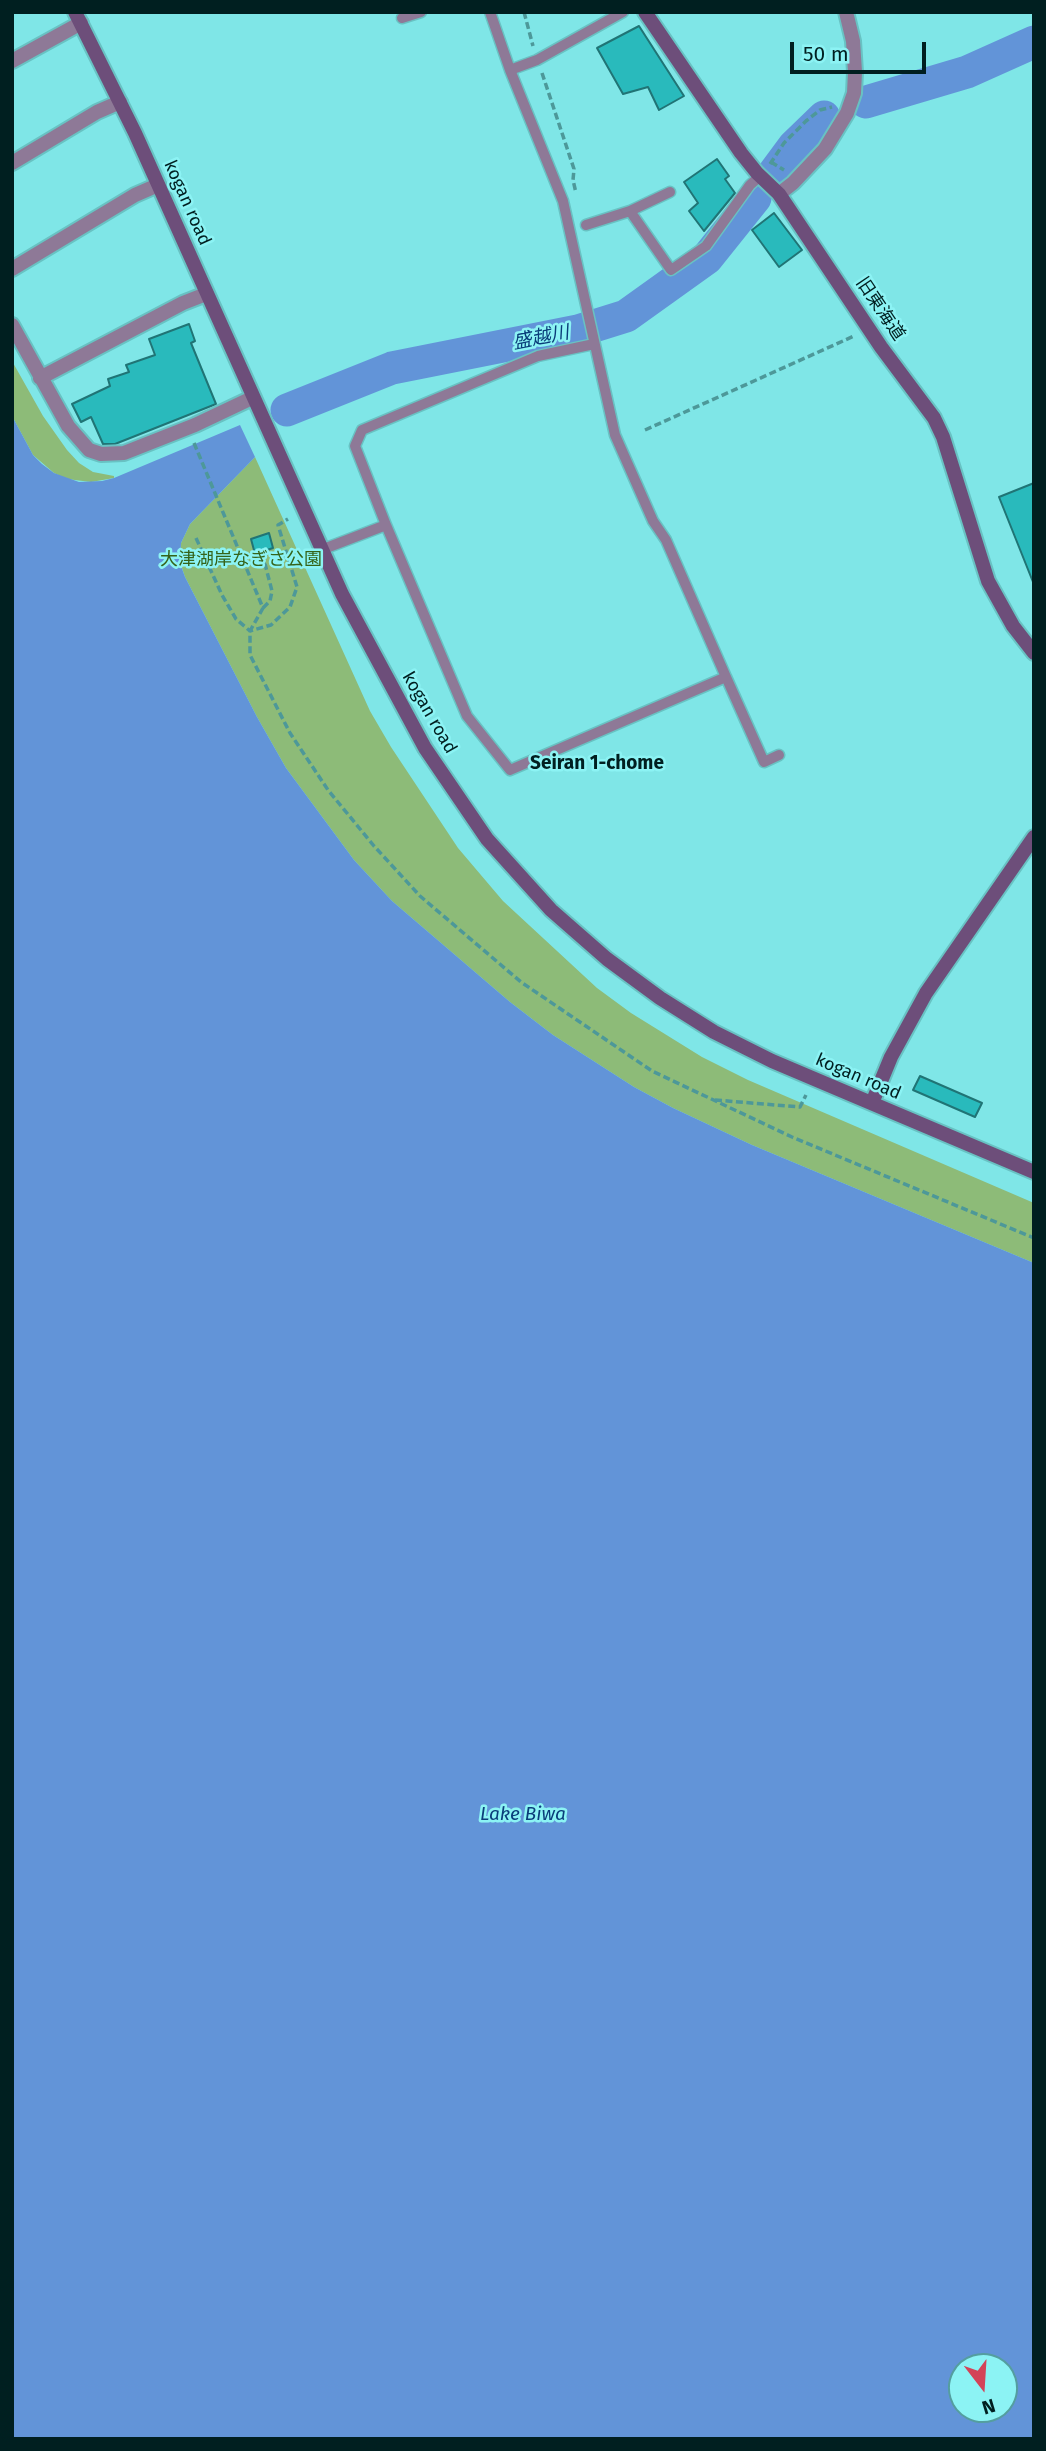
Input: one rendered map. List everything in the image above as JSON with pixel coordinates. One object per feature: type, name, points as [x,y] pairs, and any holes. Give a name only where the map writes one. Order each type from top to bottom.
[{"type":"main road","name":"旧東海道","points":[[645,12],[741,153],[764,171],[869,329],[934,418],[943,437],[988,581],[1013,625],[1034,653]]},
{"type":"main road","name":"kogan road","points":[[78,18],[120,102],[348,606],[425,748],[487,839],[551,910],[607,959],[660,998],[714,1032],[772,1061],[1034,1172]]},
{"type":"main road","points":[[872,1103],[891,1057],[926,993],[1034,837]]},
{"type":"street","points":[[779,194],[825,149],[851,103],[855,72],[853,41],[846,12]]},
{"type":"street","points":[[12,61],[78,18]]},
{"type":"street","points":[[12,163],[97,112],[120,102]]},
{"type":"street","points":[[12,269],[135,195],[158,185]]},
{"type":"street","points":[[40,378],[183,303],[206,294]]},
{"type":"street","points":[[12,325],[76,437],[89,450],[101,454],[124,453],[253,398]]},
{"type":"lane","points":[[402,18],[421,12]]},
{"type":"lane","points":[[490,12],[510,70],[563,201],[615,435],[653,521],[666,540],[764,762],[779,755]]},
{"type":"lane","points":[[510,70],[537,60],[623,12]]},
{"type":"lane","points":[[630,211],[671,270],[706,246],[750,185],[764,171]]},
{"type":"lane","points":[[586,225],[630,211],[670,192]]},
{"type":"lane","points":[[594,342],[538,356],[362,430],[355,446],[386,525],[467,716],[510,770],[726,677]]},
{"type":"lane","points":[[321,550],[386,525]]},
{"type":"path","points":[[524,12],[537,60],[574,169],[573,180],[586,225]]},
{"type":"path","points":[[764,171],[773,163],[785,142],[806,121],[826,107],[837,107]]},
{"type":"path","points":[[773,163],[785,171]]},
{"type":"path","points":[[645,429],[869,329]]},
{"type":"path","points":[[193,439],[263,608]]},
{"type":"path","points":[[250,631],[271,625],[290,607],[297,587],[278,525],[288,519]]},
{"type":"path","points":[[197,538],[222,596],[236,619],[250,631]]},
{"type":"path","points":[[288,557],[265,564],[272,591],[270,601],[250,631],[250,655],[290,733],[343,808],[420,896],[521,982],[652,1071],[792,1137],[1034,1238]]},
{"type":"path","points":[[710,1100],[800,1107],[806,1095]]},
{"type":"green space","points":[[12,361],[43,416],[67,450],[79,463],[93,472],[114,478],[91,482],[67,479],[54,473],[33,455],[12,416]]},
{"type":"green space","name":"大津湖岸なぎさ公園","points":[[255,457],[370,711],[458,848],[503,901],[597,988],[631,1013],[702,1057],[748,1080],[1034,1203],[1034,1263],[752,1145],[634,1087],[553,1035],[510,1002],[392,901],[354,860],[286,768],[257,717],[185,577],[180,562],[181,543],[190,524]]},
{"type":"water","name":"Lake Biwa","points":[[12,416],[33,455],[42,464],[54,473],[79,482],[114,478],[240,425],[255,457],[190,524],[181,543],[180,563],[257,717],[286,768],[354,860],[392,901],[510,1002],[553,1035],[634,1087],[752,1145],[1034,1263],[1034,2439],[12,2439]]},
{"type":"building","points":[[639,26],[684,96],[659,110],[648,87],[623,94],[597,48]]},
{"type":"building","points":[[717,159],[729,176],[725,179],[735,193],[704,231],[689,211],[698,203],[684,182]]},
{"type":"building","points":[[774,213],[802,250],[779,267],[752,230]]},
{"type":"building","points":[[189,324],[195,341],[191,343],[216,404],[115,444],[103,444],[91,417],[81,422],[72,404],[110,386],[108,379],[129,372],[126,365],[155,355],[149,339]]},
{"type":"building","points":[[1034,483],[1034,581],[1033,582],[999,497]]},
{"type":"building","points":[[269,533],[273,548],[255,554],[251,539]]},
{"type":"building","points":[[920,1076],[982,1103],[975,1117],[913,1090]]},
{"type":"waterway","name":"盛越川","points":[[866,102],[967,72],[1034,42]]},
{"type":"waterway","name":"盛越川","points":[[774,173],[794,146],[824,117]]},
{"type":"waterway","name":"盛越川","points":[[287,410],[392,368],[578,331],[626,316],[707,258],[755,198]]},
{"type":"district","name":"Seiran 1-chome","points":[[597,764]]}]
